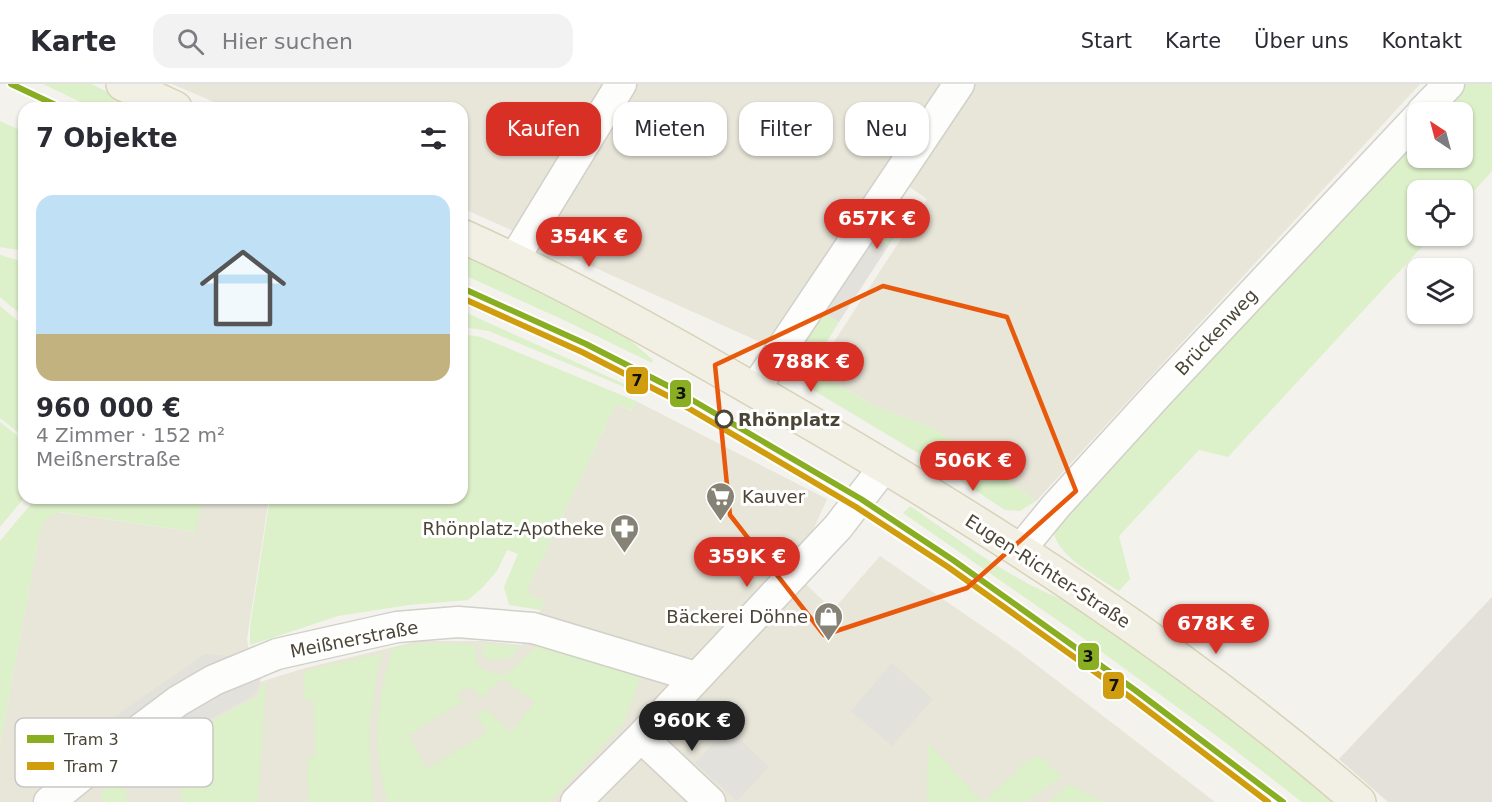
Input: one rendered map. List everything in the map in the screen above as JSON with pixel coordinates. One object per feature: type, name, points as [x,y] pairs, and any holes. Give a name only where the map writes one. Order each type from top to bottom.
[{"type":"main road","points":[[134,86],[164,102]]},
{"type":"main road","name":"Eugen-Richter-Straße","points":[[468,239],[514,259],[612,309],[885,466],[1106,606],[1233,698],[1359,802]]},
{"type":"street","points":[[514,259],[621,84]]},
{"type":"street","points":[[754,390],[959,84]]},
{"type":"street","points":[[1432,102],[1449,84]]},
{"type":"street","name":"Brückenweg","points":[[1019,551],[1056,506],[1158,394],[1407,129]]},
{"type":"street","points":[[576,802],[641,737],[843,521],[885,466]]},
{"type":"street","name":"Meißnerstraße","points":[[155,718],[214,680],[278,654],[397,627],[458,622],[533,628],[696,677]]},
{"type":"street","points":[[641,737],[710,802]]},
{"type":"street","name":"Meißnerstraße","points":[[49,802],[67,787]]},
{"type":"highlighted area","points":[[883,286],[1007,317],[1076,491],[967,588],[824,635],[730,515],[715,365]]},
{"type":"shaded area","points":[[172,84],[943,84],[929,105],[929,102],[845,102],[845,156],[895,156],[769,346],[468,211],[468,102],[214,102]]},
{"type":"shaded area","points":[[975,84],[1420,84],[1036,501],[933,428],[871,404],[815,371],[927,199],[907,185],[927,156],[929,156],[929,152]]},
{"type":"shaded area","points":[[873,235],[889,245],[839,322],[822,312]]},
{"type":"shaded area","points":[[636,401],[827,499],[794,573],[833,610],[880,556],[1017,650],[1215,802],[0,802],[0,744],[44,510],[194,532],[201,504],[268,504],[247,639],[254,684],[305,668],[419,641],[483,641],[522,645],[545,601],[526,592],[616,404],[632,411]]},
{"type":"shaded area","points":[[1492,597],[1492,802],[1388,802],[1339,759]]},
{"type":"shaded area","points":[[205,654],[241,657],[146,718],[113,718]]},
{"type":"shaded area","points":[[892,663],[933,699],[892,746],[851,711]]},
{"type":"shaded area","points":[[263,672],[256,694],[212,718],[178,718]]},
{"type":"shaded area","points":[[728,728],[769,767],[737,801],[695,763]]},
{"type":"green space","points":[[43,84],[91,84],[128,102],[80,102]]},
{"type":"green space","points":[[1457,84],[1492,84],[1492,171],[1473,192],[1473,180],[1407,180],[1407,246],[1423,246],[1412,258],[1407,258],[1407,263],[1228,457],[1199,450],[1119,536],[1130,579],[1119,591],[1078,564],[1061,547],[1055,537],[1053,527],[1407,138],[1407,168],[1473,168],[1473,102],[1440,102]]},
{"type":"green space","points":[[0,121],[18,129],[18,250],[0,247]]},
{"type":"green space","points":[[898,200],[912,210],[889,245],[878,238],[881,233],[877,229]]},
{"type":"green space","points":[[0,255],[18,260],[18,312],[0,297]]},
{"type":"green space","points":[[468,256],[601,315],[653,360],[652,363],[468,277]]},
{"type":"green space","points":[[0,306],[18,321],[18,432],[0,418]]},
{"type":"green space","points":[[822,312],[839,322],[811,368],[801,370],[793,365],[794,356]]},
{"type":"green space","points":[[468,314],[640,391],[639,393],[489,331],[468,328]]},
{"type":"green space","points":[[468,335],[481,337],[636,401],[633,411],[616,404],[526,592],[545,601],[540,610],[509,605],[504,587],[518,554],[507,550],[497,571],[468,600],[409,605],[338,616],[250,645],[250,627],[269,504],[468,504]]},
{"type":"green space","points":[[815,371],[871,404],[933,428],[1036,501],[1020,511],[1005,510],[918,453],[813,390],[810,381]]},
{"type":"green space","points":[[0,422],[18,436],[19,504],[0,527]]},
{"type":"green space","points":[[31,504],[202,504],[195,532],[60,512],[50,517],[41,526],[0,744],[0,541]]},
{"type":"green space","points":[[910,506],[1009,573],[1050,595],[1072,603],[1233,718],[1337,802],[1302,802],[1076,633],[903,513]]},
{"type":"green space","points":[[422,643],[475,644],[477,661],[483,669],[506,675],[540,643],[635,674],[640,679],[624,723],[550,802],[388,802],[379,765],[378,725],[383,685],[393,648]],"holes":[[[503,678],[535,702],[511,731],[485,709],[477,717],[487,732],[427,769],[409,735],[463,701],[458,694],[469,686],[481,698]]]},
{"type":"green space","points":[[484,643],[520,647],[510,658],[486,660],[482,654]]},
{"type":"green space","points":[[383,653],[377,672],[369,733],[373,802],[308,802],[307,757],[315,756],[314,700],[303,700],[305,671]]},
{"type":"green space","points":[[266,683],[258,802],[182,802],[180,787],[213,787],[213,720],[258,696],[261,686]]},
{"type":"green space","points":[[928,743],[983,802],[927,802]]},
{"type":"green space","points":[[1038,755],[1062,777],[1026,802],[983,802],[1026,762]]},
{"type":"green space","points":[[1069,784],[1105,802],[1048,802]]},
{"type":"green space","points":[[109,787],[125,787],[127,802],[105,802],[99,794]]},
{"type":"tram line","name":"3","points":[[11,84],[49,102]]},
{"type":"tram line","name":"3","points":[[468,291],[586,344],[670,387],[861,499],[953,560],[1135,690],[1283,802]]},
{"type":"tram line","name":"7","points":[[468,301],[582,352],[666,395],[856,507],[948,567],[1130,697],[1268,802]]},
{"type":"place","name":"Rhönplatz","points":[[724,419]]},
{"type":"place","name":"Kauver","points":[[721,522]]},
{"type":"place","name":"Rhönplatz-Apotheke","points":[[625,554]]},
{"type":"place","name":"Bäckerei Döhne","points":[[829,642]]}]
